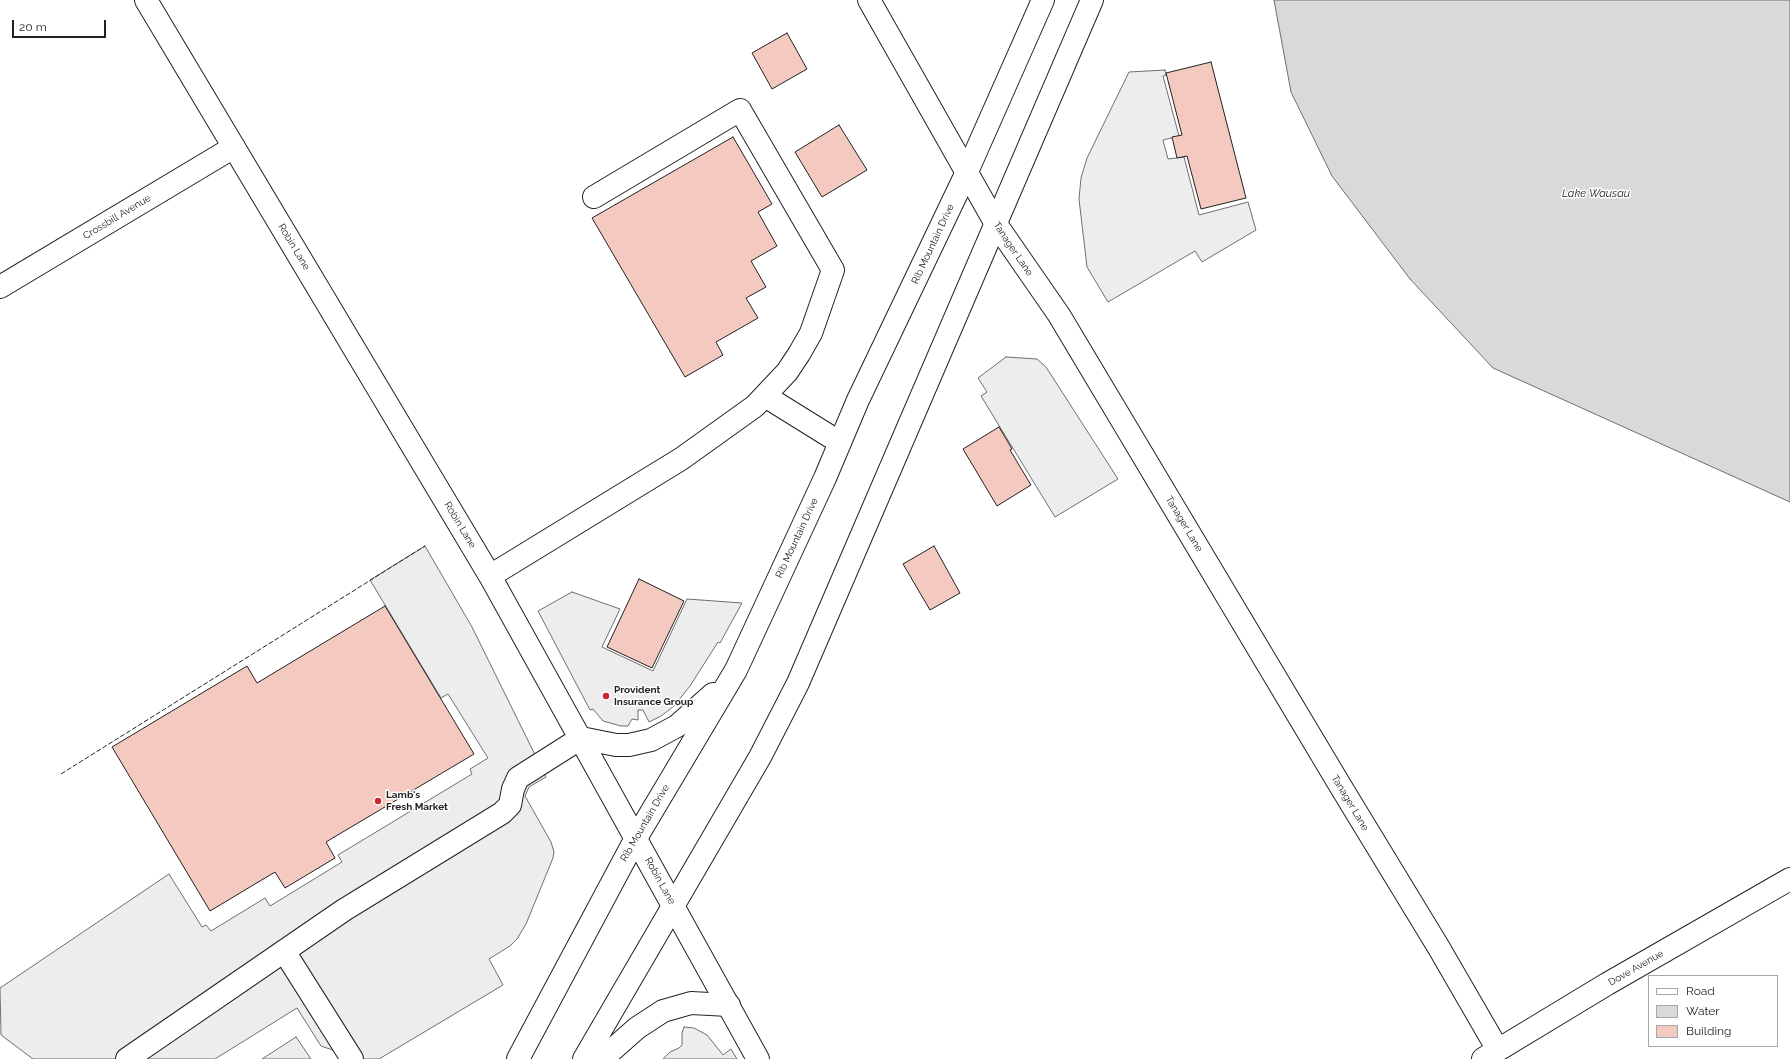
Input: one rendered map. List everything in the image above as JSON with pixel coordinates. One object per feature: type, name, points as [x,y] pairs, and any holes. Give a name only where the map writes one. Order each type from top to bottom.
[{"type":"street","name":"Robin Lane","points":[[146,0],[490,576],[758,1059]]},
{"type":"street","name":"Tanager Lane","points":[[869,0],[966,174],[996,224],[1059,315],[1340,787],[1439,948],[1491,1055]]},
{"type":"street","name":"Rib Mountain Drive","points":[[518,1059],[636,838],[736,670],[825,478],[840,442],[966,174],[1043,0]]},
{"type":"street","points":[[584,1059],[760,757],[798,683],[1092,0]]},
{"type":"street","points":[[490,576],[682,459],[730,426],[765,396],[787,372],[811,333],[833,270],[740,110],[594,197]]},
{"type":"street","name":"Crossbill Avenue","points":[[0,288],[234,147]]},
{"type":"street","points":[[765,396],[840,442]]},
{"type":"street","points":[[127,1059],[344,910],[502,814],[510,805],[513,789],[518,778],[581,738],[610,745],[623,745],[639,743],[672,730],[686,720],[736,670]]},
{"type":"street","name":"Dove Avenue","points":[[1491,1055],[1790,879]]},
{"type":"street","points":[[284,951],[352,1059]]},
{"type":"street","points":[[602,1059],[638,1028],[663,1011],[691,1003],[729,1005]]},
{"type":"shaded area","points":[[1165,70],[1166,75],[1163,76],[1179,136],[1163,140],[1168,159],[1184,157],[1199,215],[1248,202],[1256,230],[1202,262],[1195,251],[1108,302],[1087,267],[1079,199],[1081,178],[1087,158],[1129,72]]},
{"type":"shaded area","points":[[1006,357],[1037,359],[1046,367],[1118,479],[1055,517],[981,396],[987,392],[978,378]]},
{"type":"shaded area","points":[[425,546],[472,627],[546,777],[529,787],[525,796],[551,842],[554,852],[553,858],[526,924],[517,939],[510,946],[489,959],[503,985],[379,1059],[359,1059],[321,1046],[297,1008],[215,1059],[33,1059],[1,1035],[0,988],[169,874],[202,927],[206,925],[211,931],[265,898],[270,906],[342,862],[338,855],[472,774],[470,769],[488,758],[448,694],[441,698],[370,580]]},
{"type":"shaded area","points":[[572,592],[620,609],[602,647],[653,671],[687,599],[742,603],[720,643],[718,642],[690,686],[674,706],[661,716],[649,722],[643,710],[638,710],[638,720],[632,719],[628,726],[621,726],[603,721],[593,709],[590,710],[538,611]]},
{"type":"shaded area","points":[[684,1027],[694,1028],[707,1035],[723,1055],[731,1049],[737,1059],[663,1059],[670,1052],[682,1045],[682,1033]]},
{"type":"shaded area","points":[[296,1037],[311,1059],[262,1059]]},
{"type":"water","name":"Lake Wausau","points":[[1274,0],[1790,0],[1790,502],[1493,368],[1410,279],[1332,176],[1291,92]]},
{"type":"building","points":[[787,33],[807,69],[772,89],[752,53]]},
{"type":"building","points":[[1211,62],[1246,198],[1201,209],[1187,156],[1177,158],[1172,137],[1182,135],[1166,73]]},
{"type":"building","points":[[839,125],[867,170],[822,197],[795,152]]},
{"type":"building","points":[[733,137],[772,204],[758,212],[777,246],[751,261],[766,287],[746,298],[758,318],[716,342],[723,355],[685,377],[592,218]]},
{"type":"building","points":[[999,427],[1012,449],[1010,450],[1031,485],[997,506],[963,449]]},
{"type":"building","points":[[934,546],[960,593],[930,610],[903,564]]},
{"type":"building","points":[[639,579],[684,601],[652,668],[607,647]]},
{"type":"building","points":[[385,606],[474,754],[326,842],[335,858],[285,888],[275,872],[210,911],[112,747],[247,666],[257,683]]},
{"type":"fence","points":[[61,774],[425,546]]},
{"type":"place","name":"Provident Insurance Group","points":[[606,696]]},
{"type":"place","name":"Lamb's Fresh Market","points":[[378,801]]}]
